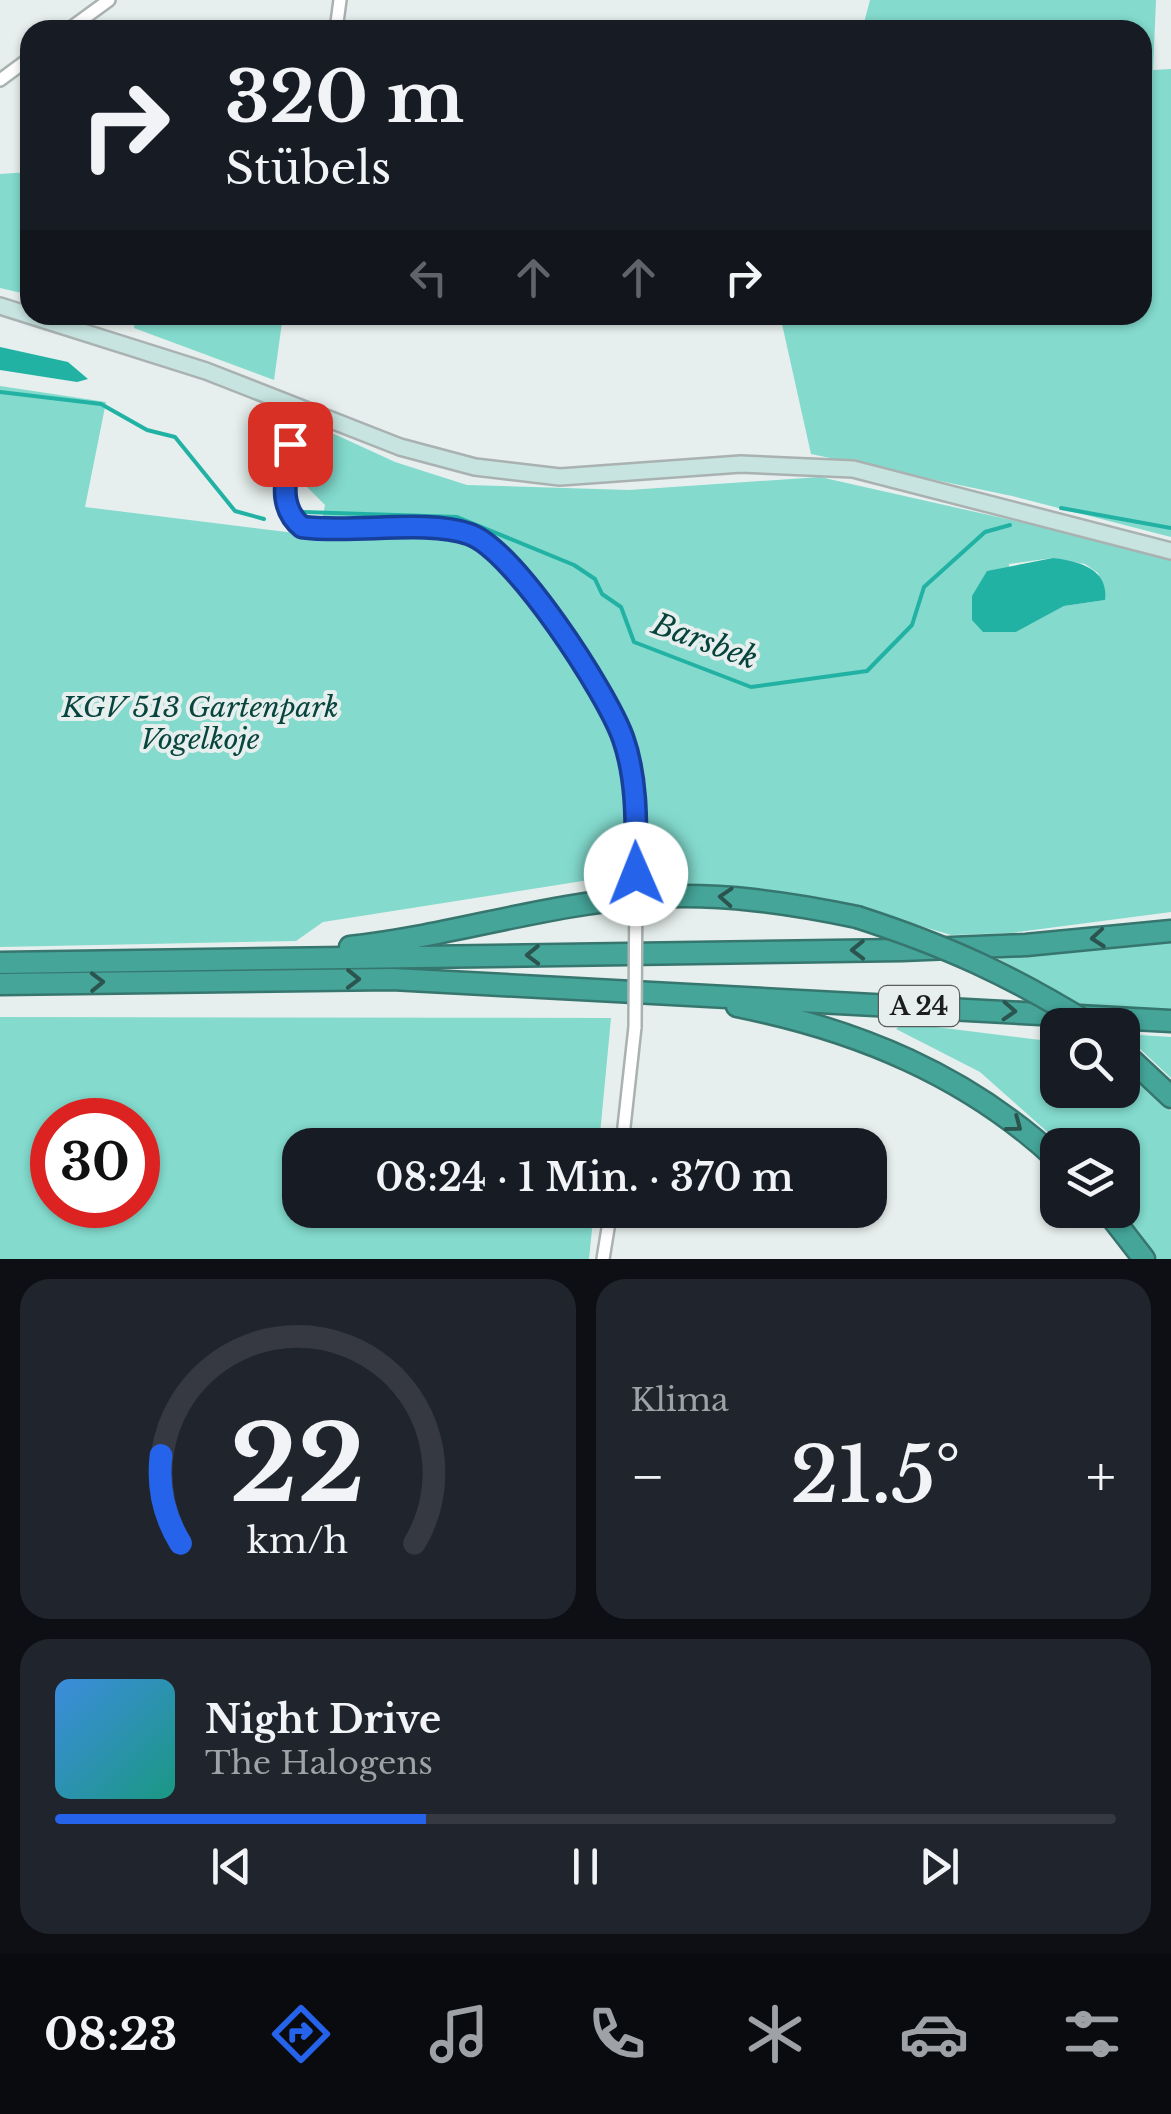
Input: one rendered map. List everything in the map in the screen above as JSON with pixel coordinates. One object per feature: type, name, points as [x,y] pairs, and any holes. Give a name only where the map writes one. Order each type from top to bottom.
[{"type":"highway","name":"A 24","points":[[239,960],[400,940],[550,910],[652,897],[718,896],[857,917],[1010,976],[1063,1008]]},
{"type":"highway","name":"A 24","points":[[0,963],[902,950],[1026,945],[1171,931]]},
{"type":"highway","name":"A 24","points":[[0,984],[314,978],[667,992],[1171,1021]]},
{"type":"highway","points":[[667,992],[816,1023],[863,1038],[944,1077],[1004,1116],[1040,1145]]},
{"type":"highway","points":[[1140,1068],[1171,1098]]},
{"type":"highway","points":[[1120,1228],[1144,1259]]},
{"type":"main road","points":[[60,325],[206,371],[422,454],[529,475],[628,476],[741,464],[853,469],[1171,551]]},
{"type":"street","points":[[82,20],[109,0]]},
{"type":"street","points":[[298,409],[284,500],[288,516],[302,527],[323,530],[468,533],[494,551],[526,586],[580,658],[623,737],[632,773],[636,874],[635,1027],[624,1128]]},
{"type":"street","points":[[603,1259],[608,1228]]},
{"type":"green space","points":[[870,0],[1156,0],[1153,70],[1171,69],[1171,537],[1012,496],[811,454],[782,325],[1152,325],[1152,20],[865,20]]},
{"type":"green space","points":[[20,173],[20,293],[0,288],[0,174]]},
{"type":"green space","points":[[282,325],[274,380],[134,328]]},
{"type":"green space","name":"KGV 513 Gartenpark Vogelkoje","points":[[0,386],[106,402],[85,507],[319,536],[325,505],[295,475],[302,438],[319,427],[395,462],[467,485],[629,490],[820,477],[1171,556],[1171,912],[1011,933],[951,935],[829,899],[721,888],[642,890],[643,876],[608,877],[323,922],[296,941],[0,947]],"holes":[[[1053,558],[1085,564],[1098,573],[1105,600],[1064,606],[1016,632],[1009,564]]]},
{"type":"green space","points":[[1171,939],[1171,1012],[1082,1006],[992,955]]},
{"type":"green space","points":[[0,1017],[611,1018],[601,1128],[282,1128],[282,1228],[592,1228],[589,1259],[0,1259]]},
{"type":"green space","points":[[904,1023],[1040,1040],[1040,1108],[1140,1108],[1140,1082],[1171,1111],[1171,1259],[1157,1259],[1135,1228],[1140,1228],[1140,1128],[1043,1128],[980,1072],[896,1029]]},
{"type":"green space","points":[[1140,1035],[1171,1037],[1171,1078],[1140,1049]]},
{"type":"water","points":[[0,347],[68,362],[88,379],[77,382],[0,370]]},
{"type":"water","points":[[1053,558],[1090,568],[1102,581],[1105,600],[1064,606],[1016,632],[983,632],[972,620],[972,596],[987,571]]},
{"type":"waterway","name":"Barsbek","points":[[0,392],[101,404],[147,430],[175,437],[235,511],[264,519]]},
{"type":"waterway","name":"Barsbek","points":[[1061,508],[1171,528]]},
{"type":"waterway","name":"Barsbek","points":[[303,512],[457,517],[574,565],[595,579],[602,594],[621,607],[634,642],[751,687],[867,671],[912,625],[924,587],[985,532],[1010,525]]},
{"type":"route","points":[[290,444],[284,500],[288,516],[302,527],[468,533],[494,551],[526,586],[580,658],[623,737],[632,773],[636,874]]}]
